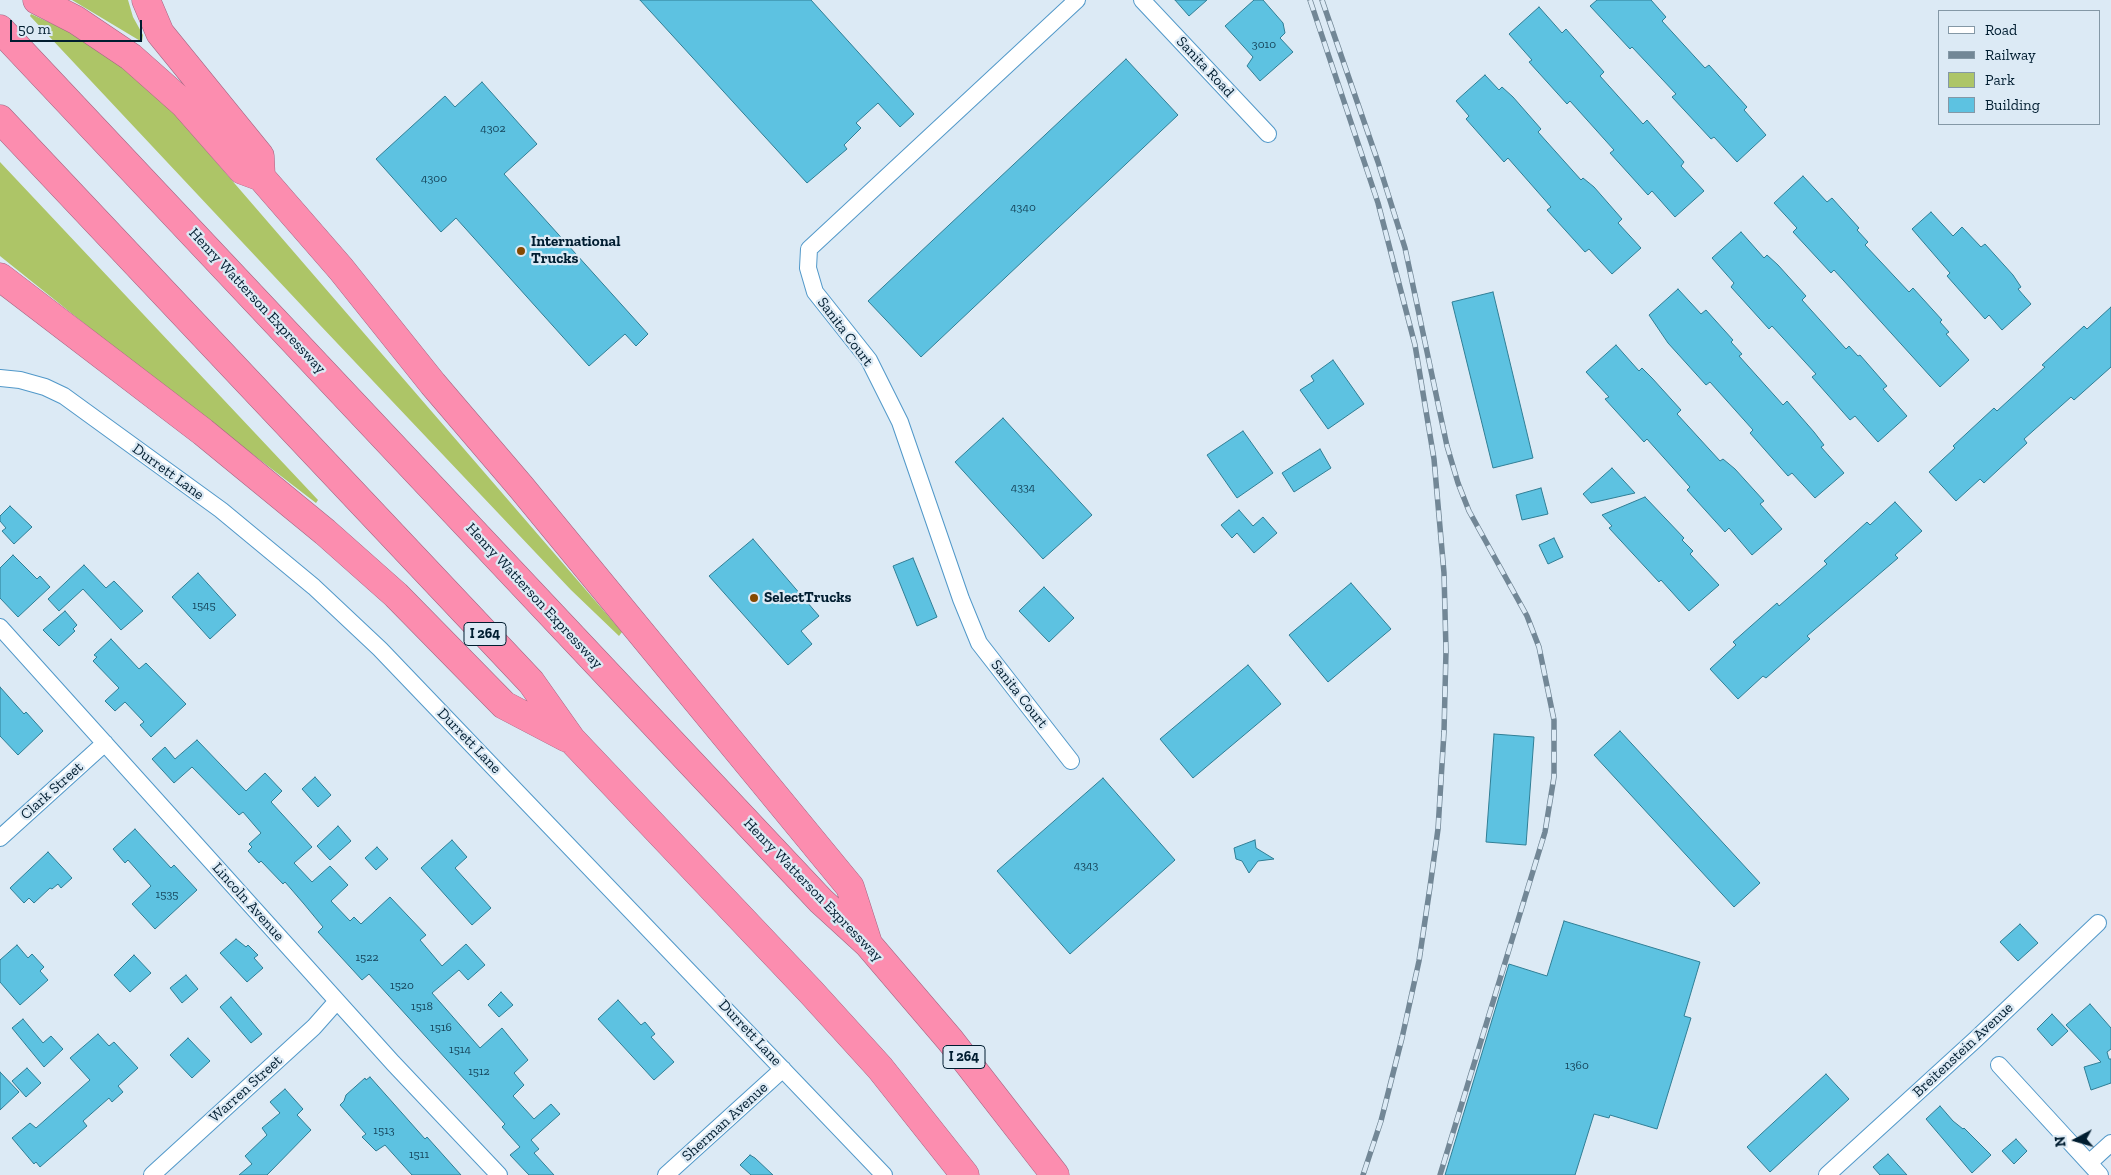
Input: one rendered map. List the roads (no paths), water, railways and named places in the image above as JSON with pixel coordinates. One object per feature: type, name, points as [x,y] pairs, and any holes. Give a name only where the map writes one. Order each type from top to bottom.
[{"type":"highway","points":[[37,0],[76,20],[131,57],[184,104],[242,170],[261,177],[341,269],[433,384],[521,486],[850,886],[868,944]]},
{"type":"highway","points":[[146,0],[160,33],[260,156],[261,177]]},
{"type":"highway","name":"Henry Watterson Expressway","points":[[0,29],[821,901],[868,944],[950,1040],[1055,1175]]},
{"type":"highway","name":"I 264","points":[[0,119],[531,682],[572,740],[812,992],[880,1068],[965,1175]]},
{"type":"highway","points":[[0,277],[202,432],[325,532],[396,595],[504,705],[572,740]]},
{"type":"street","name":"Sanita Court","points":[[1071,761],[979,643],[961,599],[900,422],[869,360],[815,292],[808,268],[809,249],[1077,0]]},
{"type":"street","name":"Sanita Road","points":[[1142,0],[1268,134]]},
{"type":"street","name":"Durrett Lane","points":[[0,378],[37,385],[64,396],[221,510],[314,587],[380,649],[884,1175]]},
{"type":"street","name":"Lincoln Avenue","points":[[0,627],[337,1001],[499,1175]]},
{"type":"street","name":"Clark Street","points":[[0,838],[104,744]]},
{"type":"street","name":"Breitenstein Avenue","points":[[1827,1175],[1976,1039],[2098,923]]},
{"type":"street","name":"Warren Street","points":[[152,1175],[314,1027],[337,1001]]},
{"type":"street","points":[[1999,1065],[2094,1169],[2111,1143]]},
{"type":"street","name":"Sherman Avenue","points":[[666,1175],[784,1069]]},
{"type":"railway","points":[[1310,0],[1378,203],[1415,345],[1434,459],[1444,573],[1446,651],[1444,732],[1438,829],[1419,961],[1381,1121],[1363,1175]]},
{"type":"railway","points":[[1322,0],[1378,162],[1405,248],[1447,446],[1458,483],[1469,511],[1527,616],[1539,647],[1554,720],[1554,777],[1545,832],[1440,1175]]},
{"type":"place","name":"International Trucks","points":[[521,251]]},
{"type":"place","name":"SelectTrucks","points":[[754,598]]}]
